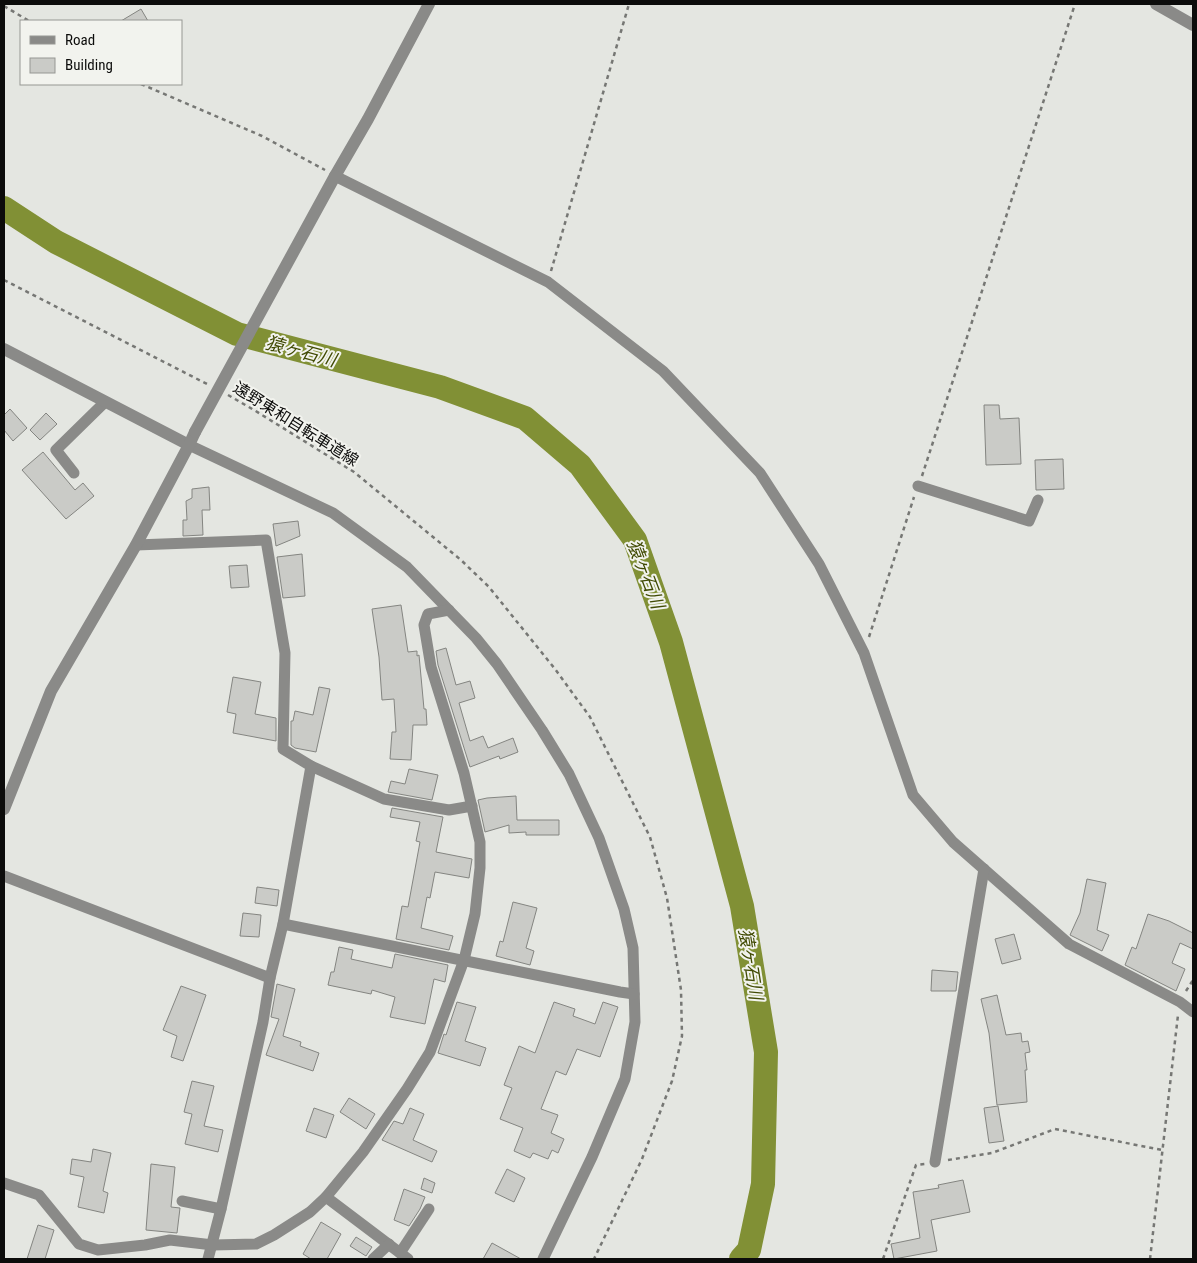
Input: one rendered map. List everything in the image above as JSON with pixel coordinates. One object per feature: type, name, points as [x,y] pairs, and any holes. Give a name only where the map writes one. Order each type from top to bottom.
[{"type":"street","points":[[4,809],[52,691],[136,545],[195,432],[335,176],[368,120],[429,4]]},
{"type":"street","points":[[1156,4],[1193,26]]},
{"type":"street","points":[[335,176],[548,282],[664,371],[760,473],[819,564],[864,653],[913,795],[953,842],[1070,944],[1180,1002],[1193,1012]]},
{"type":"street","points":[[4,349],[189,445],[333,512],[407,567],[476,638],[497,664],[542,730],[569,774],[599,838],[624,909],[633,948],[635,1022],[625,1080],[592,1157],[543,1259]]},
{"type":"street","points":[[74,473],[56,450],[105,402]]},
{"type":"street","points":[[918,486],[1029,520],[1038,500]]},
{"type":"street","points":[[136,545],[266,540],[284,653],[283,749],[311,766],[384,799],[449,810],[472,806]]},
{"type":"street","points":[[4,1183],[39,1195],[79,1244],[98,1250],[145,1245],[170,1240],[213,1245],[256,1244],[310,1212],[326,1197],[363,1152],[430,1052],[464,960],[475,914],[480,868],[480,842],[464,773],[432,666],[424,626],[428,614],[449,610]]},
{"type":"street","points":[[208,1259],[213,1245],[263,1022],[270,978],[283,924],[311,766]]},
{"type":"street","points":[[935,1162],[984,869]]},
{"type":"street","points":[[4,876],[270,978]]},
{"type":"street","points":[[283,924],[634,994]]},
{"type":"street","points":[[326,1197],[404,1256],[429,1209]]},
{"type":"street","points":[[182,1201],[221,1209]]},
{"type":"street","points":[[373,1259],[389,1244]]},
{"type":"path","points":[[548,282],[629,4]]},
{"type":"path","points":[[864,653],[1075,4]]},
{"type":"path","points":[[4,6],[27,20]]},
{"type":"path","points":[[143,85],[262,136],[335,176]]},
{"type":"path","name":"遠野東和自転車道線","points":[[4,280],[213,387]]},
{"type":"path","name":"遠野東和自転車道線","points":[[221,392],[254,410],[354,472],[461,560],[489,587],[535,643]]},
{"type":"path","points":[[1150,1259],[1180,1002]]},
{"type":"path","points":[[883,1259],[916,1165],[992,1153],[1055,1129],[1162,1150]]},
{"type":"building","points":[[141,9],[147,20],[123,20]]},
{"type":"building","points":[[984,405],[999,405],[1000,419],[1019,418],[1021,464],[986,465]]},
{"type":"building","points":[[10,409],[27,428],[13,441],[4,430],[4,415]]},
{"type":"building","points":[[46,413],[57,424],[40,440],[30,430]]},
{"type":"building","points":[[43,452],[75,490],[83,483],[94,496],[66,519],[22,470]]},
{"type":"building","points":[[1063,459],[1064,489],[1036,490],[1035,460]]},
{"type":"building","points":[[209,487],[210,510],[202,510],[203,535],[183,536],[183,520],[187,520],[186,501],[192,498],[192,489]]},
{"type":"building","points":[[298,521],[300,536],[276,546],[273,524]]},
{"type":"building","points":[[302,554],[305,596],[283,598],[277,557]]},
{"type":"building","points":[[247,565],[249,587],[231,588],[229,566]]},
{"type":"building","points":[[401,605],[408,652],[417,651],[417,656],[419,655],[424,709],[426,709],[427,725],[413,725],[411,760],[390,759],[392,732],[396,732],[394,699],[382,700],[379,657],[372,609]]},
{"type":"building","points":[[446,648],[456,685],[470,681],[475,698],[459,703],[470,741],[483,736],[488,748],[513,738],[518,752],[500,759],[499,756],[470,767],[438,665],[436,651]]},
{"type":"building","points":[[233,677],[261,682],[255,714],[276,718],[276,741],[233,733],[236,714],[227,712]]},
{"type":"building","points":[[319,687],[330,689],[316,752],[295,748],[291,745],[291,721],[293,721],[295,711],[313,715]]},
{"type":"building","points":[[409,769],[438,775],[432,800],[388,792],[391,781],[405,784]]},
{"type":"building","points":[[516,796],[517,820],[559,820],[559,835],[526,835],[526,832],[509,833],[509,825],[485,832],[478,800]]},
{"type":"building","points":[[392,808],[443,817],[436,852],[472,859],[469,878],[435,872],[430,898],[427,897],[421,928],[453,936],[449,950],[396,939],[402,906],[408,907],[420,842],[416,841],[420,822],[390,817]]},
{"type":"building","points":[[1087,879],[1106,883],[1097,930],[1109,935],[1102,951],[1070,935],[1080,913]]},
{"type":"building","points":[[257,887],[279,890],[277,906],[255,903]]},
{"type":"building","points":[[513,902],[537,908],[526,948],[534,951],[530,965],[496,956],[500,941],[503,942]]},
{"type":"building","points":[[243,913],[261,915],[259,937],[240,936]]},
{"type":"building","points":[[1148,914],[1169,921],[1193,933],[1193,949],[1180,943],[1172,963],[1185,969],[1176,991],[1125,965],[1132,947],[1136,949]]},
{"type":"building","points":[[1014,934],[1021,959],[1002,964],[995,939]]},
{"type":"building","points":[[339,947],[353,950],[351,959],[392,968],[395,954],[448,965],[445,982],[434,979],[425,1024],[390,1017],[395,997],[372,990],[371,994],[328,985],[331,972],[334,972]]},
{"type":"building","points":[[932,970],[958,972],[956,991],[931,991]]},
{"type":"building","points":[[277,984],[295,989],[283,1036],[301,1042],[300,1046],[319,1053],[313,1071],[266,1055],[279,1019],[271,1017]]},
{"type":"building","points":[[181,986],[206,995],[183,1061],[171,1057],[177,1036],[163,1030]]},
{"type":"building","points":[[997,995],[1006,1035],[1021,1033],[1022,1042],[1028,1041],[1030,1052],[1025,1053],[1027,1102],[997,1105],[989,1033],[981,999]]},
{"type":"building","points":[[457,1002],[476,1007],[465,1041],[486,1048],[480,1066],[438,1053]]},
{"type":"building","points":[[554,1002],[575,1009],[573,1016],[595,1024],[603,1002],[618,1007],[600,1057],[577,1049],[566,1075],[556,1071],[541,1109],[558,1115],[551,1133],[564,1139],[558,1153],[552,1150],[548,1159],[533,1153],[530,1158],[514,1151],[523,1128],[500,1119],[512,1088],[504,1085],[519,1046],[535,1053]]},
{"type":"building","points":[[192,1081],[214,1086],[204,1126],[223,1130],[218,1152],[185,1144],[192,1114],[184,1112]]},
{"type":"building","points":[[349,1098],[375,1114],[366,1129],[340,1112]]},
{"type":"building","points":[[998,1106],[1004,1141],[989,1143],[984,1108]]},
{"type":"building","points":[[314,1108],[334,1115],[326,1138],[306,1131]]},
{"type":"building","points":[[410,1108],[424,1114],[413,1140],[437,1151],[432,1162],[382,1140],[394,1121],[403,1124]]},
{"type":"building","points":[[93,1149],[111,1153],[103,1191],[108,1193],[104,1213],[78,1207],[84,1177],[70,1174],[72,1159],[91,1162]]},
{"type":"building","points":[[151,1164],[175,1167],[171,1207],[180,1208],[177,1233],[146,1230]]},
{"type":"building","points":[[507,1169],[525,1178],[514,1202],[495,1193]]},
{"type":"building","points":[[424,1178],[435,1183],[432,1193],[421,1189]]},
{"type":"building","points":[[963,1180],[970,1212],[931,1220],[937,1251],[894,1259],[891,1244],[920,1238],[913,1192],[939,1188],[938,1185]]},
{"type":"building","points":[[404,1189],[425,1197],[409,1226],[394,1220]]},
{"type":"building","points":[[321,1222],[341,1234],[327,1259],[311,1259],[303,1254]]},
{"type":"building","points":[[38,1225],[54,1230],[45,1259],[27,1259]]},
{"type":"building","points":[[356,1237],[372,1247],[366,1256],[350,1246]]},
{"type":"building","points":[[492,1243],[521,1259],[483,1259]]},
{"type":"waterway","name":"猿ヶ石川","points":[[4,208],[56,242],[237,334],[440,387],[525,418],[580,465],[635,540],[671,642],[742,906],[766,1052],[763,1184],[749,1250],[741,1259]]}]
